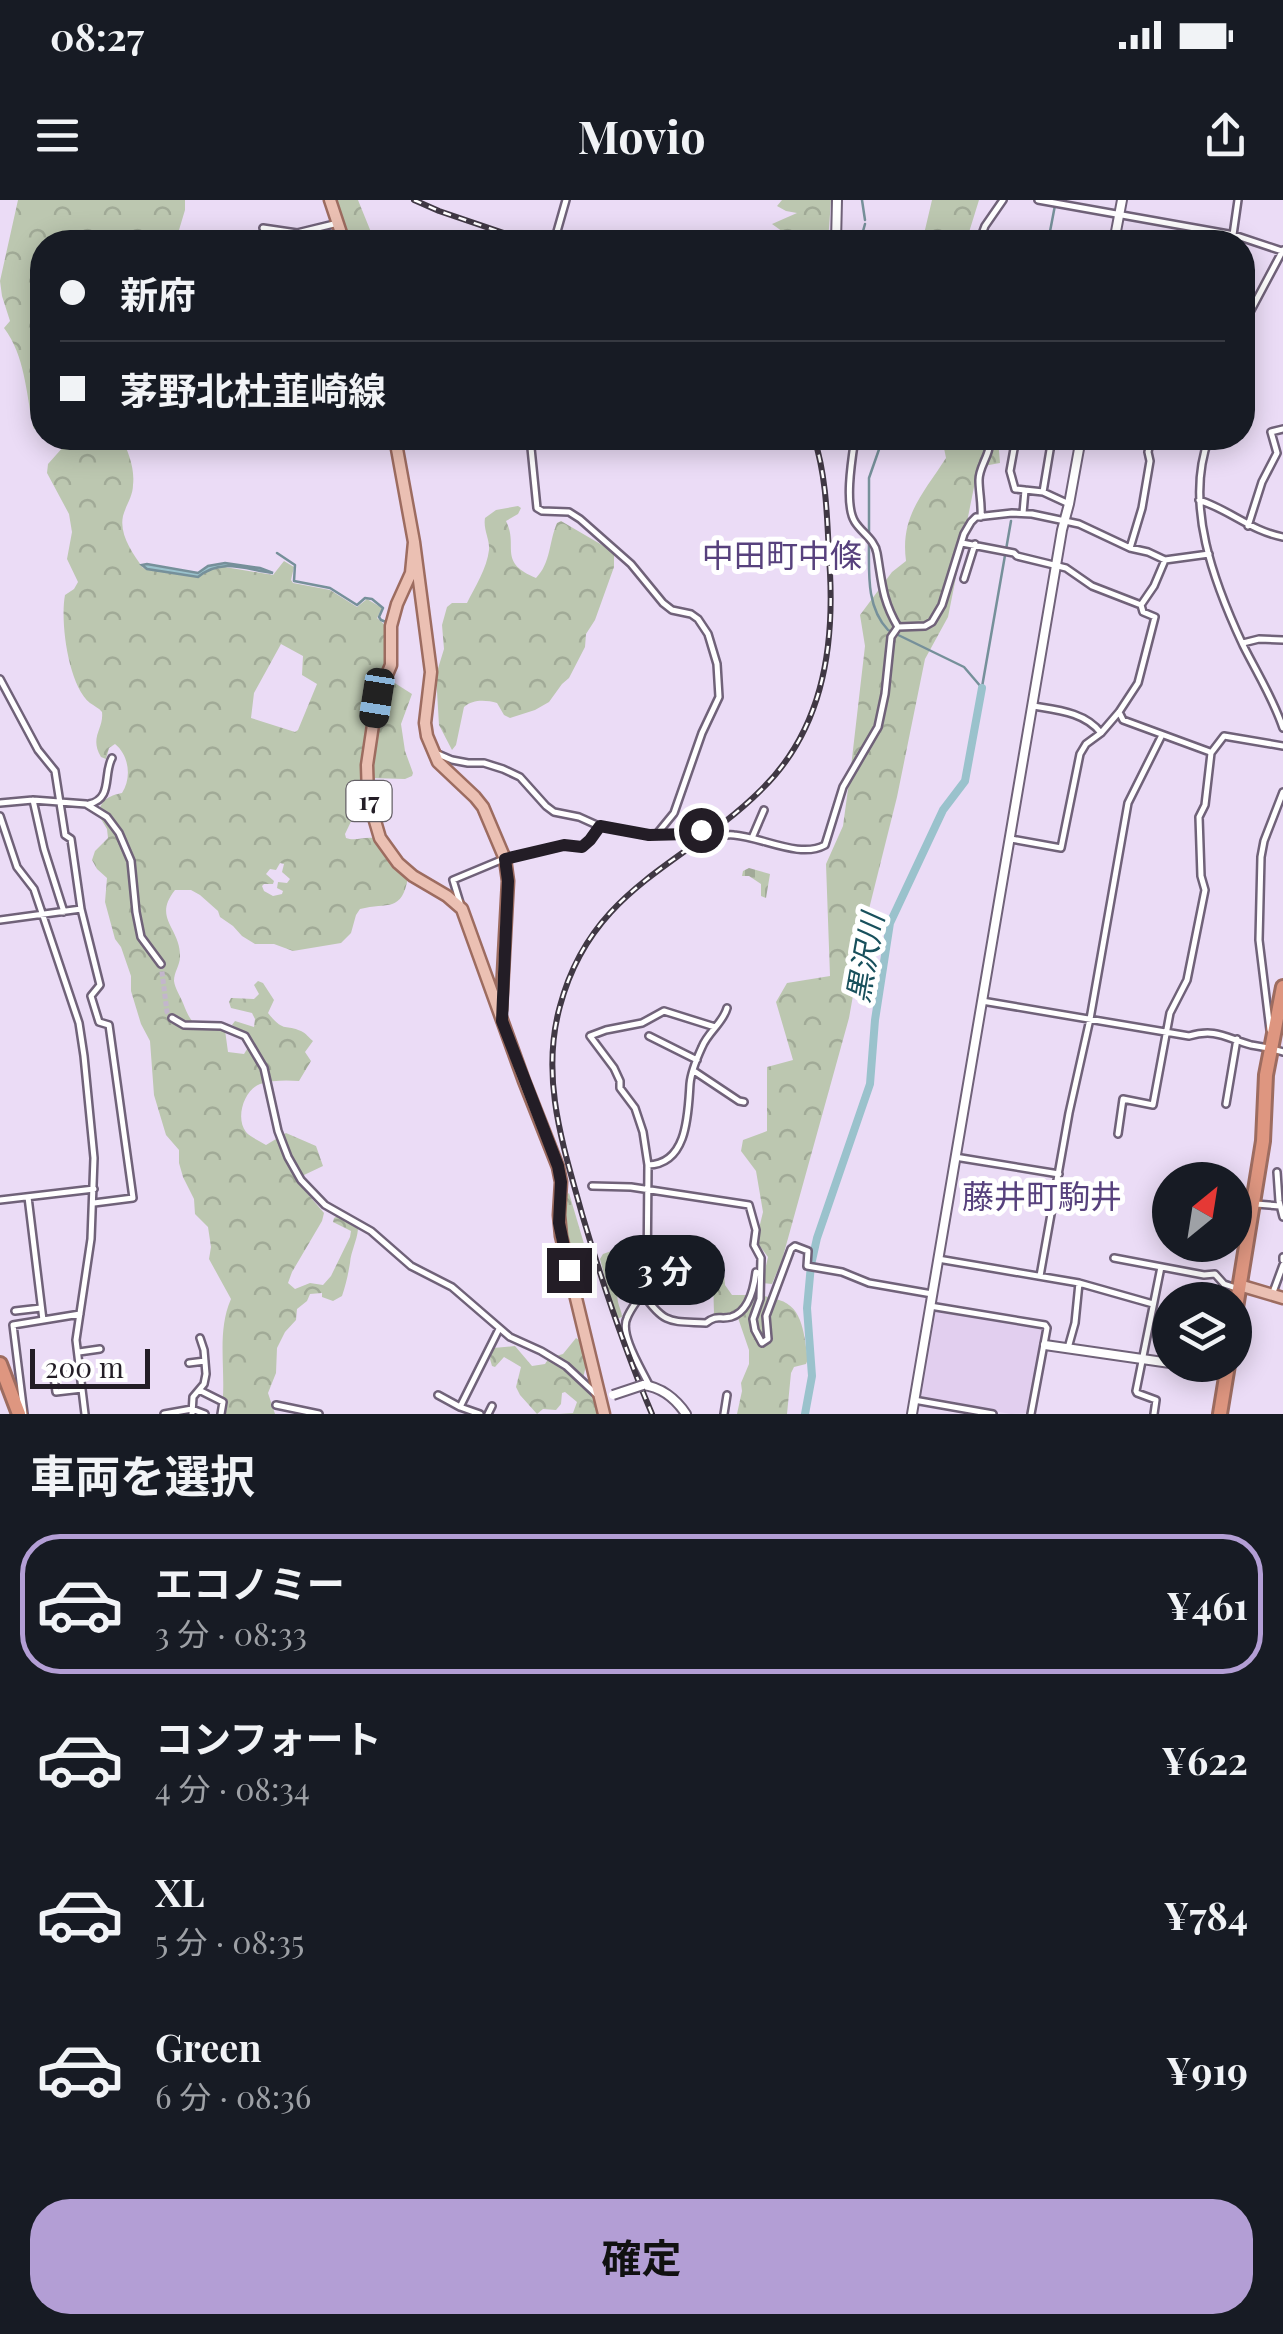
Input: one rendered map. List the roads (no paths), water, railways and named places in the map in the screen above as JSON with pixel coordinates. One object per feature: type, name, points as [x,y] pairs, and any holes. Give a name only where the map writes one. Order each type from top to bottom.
[{"type":"highway","points":[[1238,1282],[1254,1204],[1265,1090],[1283,986]]},
{"type":"highway","points":[[0,1364],[22,1414]]},
{"type":"highway","points":[[1220,1414],[1223,1382]]},
{"type":"main road","points":[[330,200],[340,230]]},
{"type":"main road","name":"17","points":[[398,450],[430,672],[424,724],[432,750]]},
{"type":"main road","name":"17","points":[[414,542],[411,573],[391,626],[391,666],[377,698],[367,765],[368,797],[380,838],[398,862],[459,905]]},
{"type":"main road","points":[[432,750],[438,762],[483,807],[505,859],[508,881],[502,1021]]},
{"type":"main road","points":[[459,905],[558,1166],[561,1236],[607,1397],[604,1414]]},
{"type":"main road","points":[[1252,1294],[1277,1296]]},
{"type":"street","points":[[557,230],[566,200]]},
{"type":"street","points":[[836,230],[837,200]]},
{"type":"street","points":[[983,230],[1004,200]]},
{"type":"street","points":[[1038,200],[1194,230]]},
{"type":"street","points":[[1116,230],[1122,200]]},
{"type":"street","points":[[1234,230],[1238,200]]},
{"type":"street","points":[[306,230],[338,223]]},
{"type":"street","points":[[263,228],[280,230]]},
{"type":"street","points":[[1255,244],[1282,250],[1255,302]]},
{"type":"street","points":[[1248,526],[1262,482],[1277,453],[1271,432],[1283,428]]},
{"type":"street","points":[[531,450],[537,508],[569,512],[580,519],[630,564],[672,610],[698,619],[714,650],[719,697],[674,813],[656,835]]},
{"type":"street","points":[[854,450],[850,510],[877,550],[886,604],[898,627]]},
{"type":"street","points":[[981,517],[979,478],[990,450]]},
{"type":"street","points":[[1014,450],[1010,471],[1015,488],[1043,492],[1069,504]]},
{"type":"street","points":[[1043,492],[1050,450]]},
{"type":"street","points":[[912,1414],[1079,450]]},
{"type":"street","points":[[1130,548],[1142,508],[1148,450]]},
{"type":"street","points":[[1205,450],[1199,500],[1205,545],[1243,643],[1283,728]]},
{"type":"street","points":[[1022,513],[1025,490]]},
{"type":"street","points":[[1199,500],[1225,510],[1248,526],[1283,536]]},
{"type":"street","points":[[898,627],[932,622],[942,605],[970,522],[981,517],[1022,513],[1064,521],[1165,560],[1209,554]]},
{"type":"street","points":[[962,542],[1073,570],[1092,586],[1141,604]]},
{"type":"street","points":[[964,579],[975,544]]},
{"type":"street","points":[[1010,838],[1061,848],[1080,754],[1138,683],[1155,617],[1143,612],[1141,604],[1165,560]]},
{"type":"street","points":[[710,835],[736,835],[812,851],[824,845],[843,786],[878,726],[891,637],[898,627]]},
{"type":"street","points":[[1243,643],[1283,640]]},
{"type":"street","points":[[0,678],[38,750],[55,771],[65,836],[71,839],[81,909],[100,985],[91,996],[99,1022],[110,1025],[133,1198],[94,1202]]},
{"type":"street","points":[[1033,706],[1070,712],[1095,724],[1101,733]]},
{"type":"street","points":[[1118,712],[1123,720],[1212,753]]},
{"type":"street","points":[[1040,1276],[1128,803],[1162,735]]},
{"type":"street","points":[[1118,1134],[1123,1099],[1153,1105],[1173,1004],[1187,980],[1206,890],[1201,876],[1199,816],[1205,805],[1212,753],[1224,736],[1283,746]]},
{"type":"street","points":[[432,750],[452,760],[484,762],[503,769],[520,777],[554,812],[600,826],[656,835],[701,830]]},
{"type":"street","points":[[0,803],[96,802],[108,780],[108,763],[112,758]]},
{"type":"street","points":[[982,1001],[1188,1036],[1207,1032],[1275,1048],[1258,913],[1262,846],[1283,792]]},
{"type":"street","points":[[34,800],[44,849],[64,912]]},
{"type":"street","points":[[86,804],[112,822],[128,852],[142,937],[160,964]]},
{"type":"street","points":[[752,838],[764,810]]},
{"type":"street","points":[[0,816],[17,866],[34,889],[79,1023],[94,1189],[77,1352],[85,1414]]},
{"type":"street","points":[[459,905],[453,880],[505,859],[564,845],[582,847],[600,826]]},
{"type":"street","points":[[0,920],[81,909]]},
{"type":"street","points":[[648,1165],[666,1160],[682,1139],[694,1070],[704,1041],[725,1015],[726,1008]]},
{"type":"street","points":[[690,1414],[669,1396],[646,1385],[624,1326],[648,1283],[648,1165],[643,1132],[634,1108],[620,1088],[614,1068],[590,1036],[642,1023],[664,1011],[715,1028]]},
{"type":"street","points":[[172,1018],[178,1024],[222,1026],[245,1036],[264,1068],[282,1144],[294,1169],[313,1194],[333,1211],[371,1231],[411,1266],[464,1296],[499,1329],[566,1366],[607,1397],[646,1385]]},
{"type":"street","points":[[650,1036],[698,1060]]},
{"type":"street","points":[[1226,1104],[1237,1040]]},
{"type":"street","points":[[694,1070],[744,1102]]},
{"type":"street","points":[[955,1157],[1059,1174]]},
{"type":"street","points":[[1278,1172],[1283,1217]]},
{"type":"street","points":[[592,1186],[749,1205],[756,1230],[754,1245],[761,1258],[760,1299],[753,1319],[762,1343],[768,1338],[766,1316],[793,1247],[808,1251],[807,1266],[842,1272],[869,1283],[932,1294]]},
{"type":"street","points":[[0,1200],[94,1189]]},
{"type":"street","points":[[28,1197],[42,1320]]},
{"type":"street","points":[[1254,1204],[1281,1206]]},
{"type":"street","points":[[1114,1258],[1215,1274],[1222,1282]]},
{"type":"street","points":[[938,1259],[1079,1283],[1152,1304]]},
{"type":"street","points":[[1277,1296],[1283,1261]]},
{"type":"street","points":[[643,1294],[657,1314],[670,1321],[706,1323],[738,1314],[751,1298],[760,1266]]},
{"type":"street","points":[[1158,1282],[1161,1267]]},
{"type":"street","points":[[1068,1348],[1079,1283]]},
{"type":"street","points":[[930,1306],[1045,1325],[1045,1345],[1031,1414]]},
{"type":"street","points":[[15,1310],[41,1308]]},
{"type":"street","points":[[1152,1309],[1136,1391],[1156,1400],[1154,1414]]},
{"type":"street","points":[[22,1414],[14,1324],[80,1314]]},
{"type":"street","points":[[460,1407],[499,1329]]},
{"type":"street","points":[[192,1411],[194,1397],[204,1384],[200,1338]]},
{"type":"street","points":[[1045,1345],[1152,1360]]},
{"type":"street","points":[[77,1352],[100,1349]]},
{"type":"street","points":[[189,1363],[204,1361]]},
{"type":"street","points":[[78,1366],[53,1369],[56,1392],[82,1388]]},
{"type":"street","points":[[199,1390],[223,1402],[221,1414]]},
{"type":"street","points":[[438,1396],[480,1414]]},
{"type":"street","points":[[724,1414],[728,1396]]},
{"type":"street","points":[[914,1400],[993,1414]]},
{"type":"street","points":[[276,1406],[319,1414]]},
{"type":"street","points":[[488,1414],[492,1406]]},
{"type":"street","points":[[164,1414],[205,1414]]},
{"type":"water","points":[[225,563],[273,573],[225,566],[198,577],[142,565],[198,573],[208,566]]},
{"type":"waterway","points":[[862,200],[865,220]]},
{"type":"waterway","name":"黒沢川","points":[[1050,230],[1056,200]]},
{"type":"waterway","points":[[863,230],[865,224]]},
{"type":"waterway","points":[[869,534],[869,478],[879,450]]},
{"type":"waterway","name":"黒沢川","points":[[982,687],[1011,521]]},
{"type":"waterway","points":[[869,542],[870,589],[881,621],[888,630],[964,667],[982,688]]},
{"type":"waterway","points":[[277,553],[295,565],[294,581],[330,588],[357,605],[365,598],[372,599],[383,608],[379,617],[386,626]]},
{"type":"waterway","name":"黒沢川","points":[[805,1414],[812,1376],[807,1308],[811,1265],[870,1084],[890,923],[943,810],[965,781],[982,688]]},
{"type":"tunnel","points":[[161,964],[167,1012],[172,1018]]},
{"type":"railway","points":[[414,200],[495,230]]},
{"type":"railway","points":[[652,1414],[606,1290],[568,1163],[553,1085],[554,1033],[575,965],[594,932],[644,881],[733,816],[762,789],[798,742],[810,716],[826,661],[831,603],[827,521],[818,450]]},
{"type":"district","name":"中田町中條","points":[[782,556]]},
{"type":"district","name":"藤井町駒井","points":[[1042,1197]]}]
